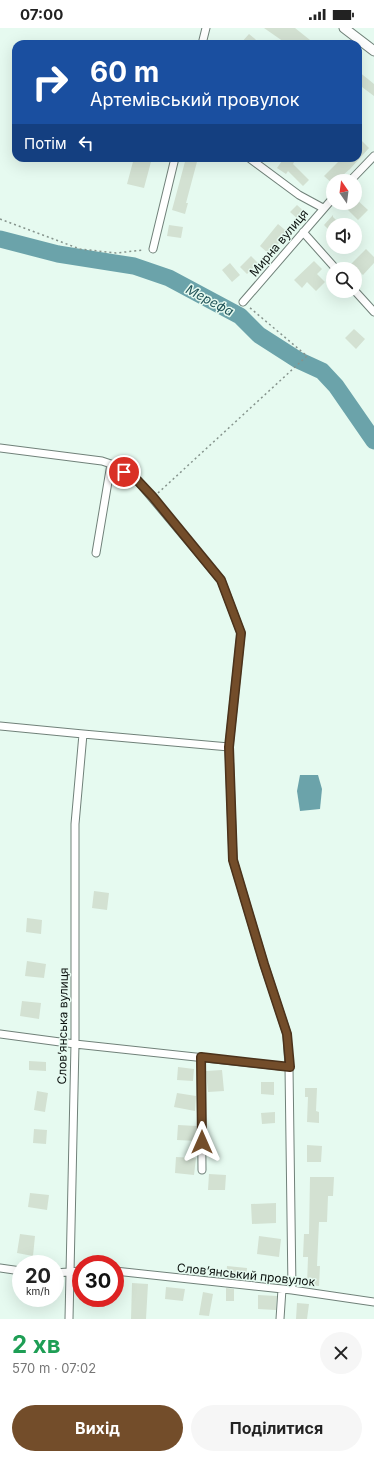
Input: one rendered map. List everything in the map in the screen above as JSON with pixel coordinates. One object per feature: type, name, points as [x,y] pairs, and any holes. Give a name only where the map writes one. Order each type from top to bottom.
[{"type":"street","points":[[203,40],[206,28]]},
{"type":"street","points":[[344,28],[360,40]]},
{"type":"street","points":[[362,42],[374,51]]},
{"type":"street","points":[[357,174],[374,156]]},
{"type":"street","points":[[153,248],[174,162]]},
{"type":"street","points":[[254,162],[298,195],[323,208]]},
{"type":"street","name":"Мирна вулиця","points":[[243,302],[326,205]]},
{"type":"street","points":[[303,232],[330,262]]},
{"type":"street","points":[[361,298],[374,312]]},
{"type":"street","points":[[0,448],[102,461],[111,464],[137,480],[153,497],[221,580],[241,633],[229,747],[233,860],[264,964],[287,1034],[290,1067],[292,1290]]},
{"type":"street","points":[[96,553],[111,464]]},
{"type":"street","points":[[0,726],[229,747]]},
{"type":"street","name":"Слов’янська вулиця","points":[[69,1319],[75,1044],[75,824],[82,734]]},
{"type":"street","points":[[0,1034],[75,1044],[290,1067]]},
{"type":"street","points":[[201,1057],[202,1170]]},
{"type":"street","points":[[0,1268],[12,1270]]},
{"type":"street","points":[[64,1272],[72,1272]]},
{"type":"street","name":"Слов’янський провулок","points":[[124,1272],[292,1290],[374,1302]]},
{"type":"street","points":[[280,1319],[282,1289]]},
{"type":"path","points":[[0,219],[80,249],[116,253],[153,248]]},
{"type":"path","points":[[153,497],[307,356],[243,302]]},
{"type":"water","points":[[300,775],[318,775],[322,789],[320,809],[300,811],[297,791]]},
{"type":"building","points":[[264,28],[295,28],[310,40],[281,40]]},
{"type":"building","points":[[249,34],[256,40],[244,40]]},
{"type":"building","points":[[362,74],[374,84],[374,96],[362,87]]},
{"type":"building","points":[[362,141],[369,148],[362,156]]},
{"type":"building","points":[[133,162],[151,162],[144,188],[127,184]]},
{"type":"building","points":[[185,162],[197,162],[186,203],[188,203],[185,214],[172,210]]},
{"type":"building","points":[[281,162],[294,162],[293,164],[309,180],[303,186],[288,171],[286,174],[277,168]]},
{"type":"building","points":[[338,162],[356,162],[344,174],[326,174]]},
{"type":"building","points":[[362,204],[368,210],[360,218],[356,218],[348,210],[362,210]]},
{"type":"building","points":[[297,205],[306,213],[299,220],[290,212]]},
{"type":"building","points":[[278,224],[290,234],[283,243],[281,241],[269,254],[260,246]]},
{"type":"building","points":[[169,225],[183,227],[181,238],[167,236]]},
{"type":"building","points":[[366,249],[374,257],[374,263],[363,275],[362,262],[353,262]]},
{"type":"building","points":[[251,256],[258,263],[247,274],[240,267]]},
{"type":"building","points":[[314,261],[322,269],[317,274],[325,282],[316,291],[307,282],[302,288],[294,280]]},
{"type":"building","points":[[230,263],[240,275],[232,282],[222,270]]},
{"type":"building","points":[[354,329],[365,339],[356,349],[345,338]]},
{"type":"building","points":[[94,891],[109,893],[107,910],[92,908]]},
{"type":"building","points":[[27,918],[42,920],[41,934],[26,932]]},
{"type":"building","points":[[27,961],[46,964],[44,978],[25,976]]},
{"type":"building","points":[[22,1001],[41,1003],[39,1019],[20,1016]]},
{"type":"building","points":[[29,1061],[46,1062],[46,1071],[29,1070]]},
{"type":"building","points":[[178,1067],[194,1069],[193,1081],[177,1080]]},
{"type":"building","points":[[222,1070],[224,1091],[208,1092],[206,1071]]},
{"type":"building","points":[[261,1082],[274,1082],[274,1095],[261,1094]]},
{"type":"building","points":[[305,1088],[317,1088],[316,1111],[319,1112],[319,1123],[307,1122],[308,1097],[305,1097]]},
{"type":"building","points":[[37,1091],[48,1093],[45,1112],[34,1110]]},
{"type":"building","points":[[177,1093],[196,1096],[195,1111],[174,1107]]},
{"type":"building","points":[[275,1112],[275,1123],[262,1124],[261,1113]]},
{"type":"building","points":[[178,1125],[197,1126],[197,1141],[177,1140]]},
{"type":"building","points":[[34,1129],[47,1130],[46,1144],[33,1143]]},
{"type":"building","points":[[307,1145],[322,1146],[321,1162],[307,1162]]},
{"type":"building","points":[[176,1157],[196,1158],[194,1175],[175,1173]]},
{"type":"building","points":[[209,1174],[226,1175],[225,1190],[208,1190]]},
{"type":"building","points":[[310,1177],[334,1177],[333,1196],[328,1196],[327,1222],[319,1222],[317,1266],[320,1266],[319,1286],[307,1285],[308,1257],[303,1257],[304,1234],[309,1234]]},
{"type":"building","points":[[30,1193],[49,1195],[47,1210],[28,1207]]},
{"type":"building","points":[[276,1203],[276,1223],[252,1224],[251,1204]]},
{"type":"building","points":[[20,1234],[35,1236],[33,1255],[17,1253]]},
{"type":"building","points":[[259,1236],[281,1239],[279,1257],[257,1254]]},
{"type":"building","points":[[227,1266],[247,1268],[246,1280],[226,1278]]},
{"type":"building","points":[[132,1283],[148,1284],[146,1319],[131,1319]]},
{"type":"building","points":[[166,1287],[185,1289],[183,1301],[165,1299]]},
{"type":"building","points":[[226,1288],[234,1289],[234,1301],[226,1301]]},
{"type":"building","points":[[203,1292],[213,1294],[209,1316],[199,1315]]},
{"type":"building","points":[[258,1295],[277,1296],[276,1310],[258,1309]]},
{"type":"building","points":[[297,1303],[309,1304],[307,1319],[296,1319]]},
{"type":"waterway","name":"Мерефа","points":[[0,239],[58,254],[134,266],[169,278],[240,316],[259,335],[298,360],[322,371],[336,386],[374,441]]},
{"type":"route","points":[[124,472],[137,480],[153,497],[221,580],[241,633],[229,747],[233,860],[264,964],[287,1034],[290,1067],[201,1057],[202,1142]]}]
